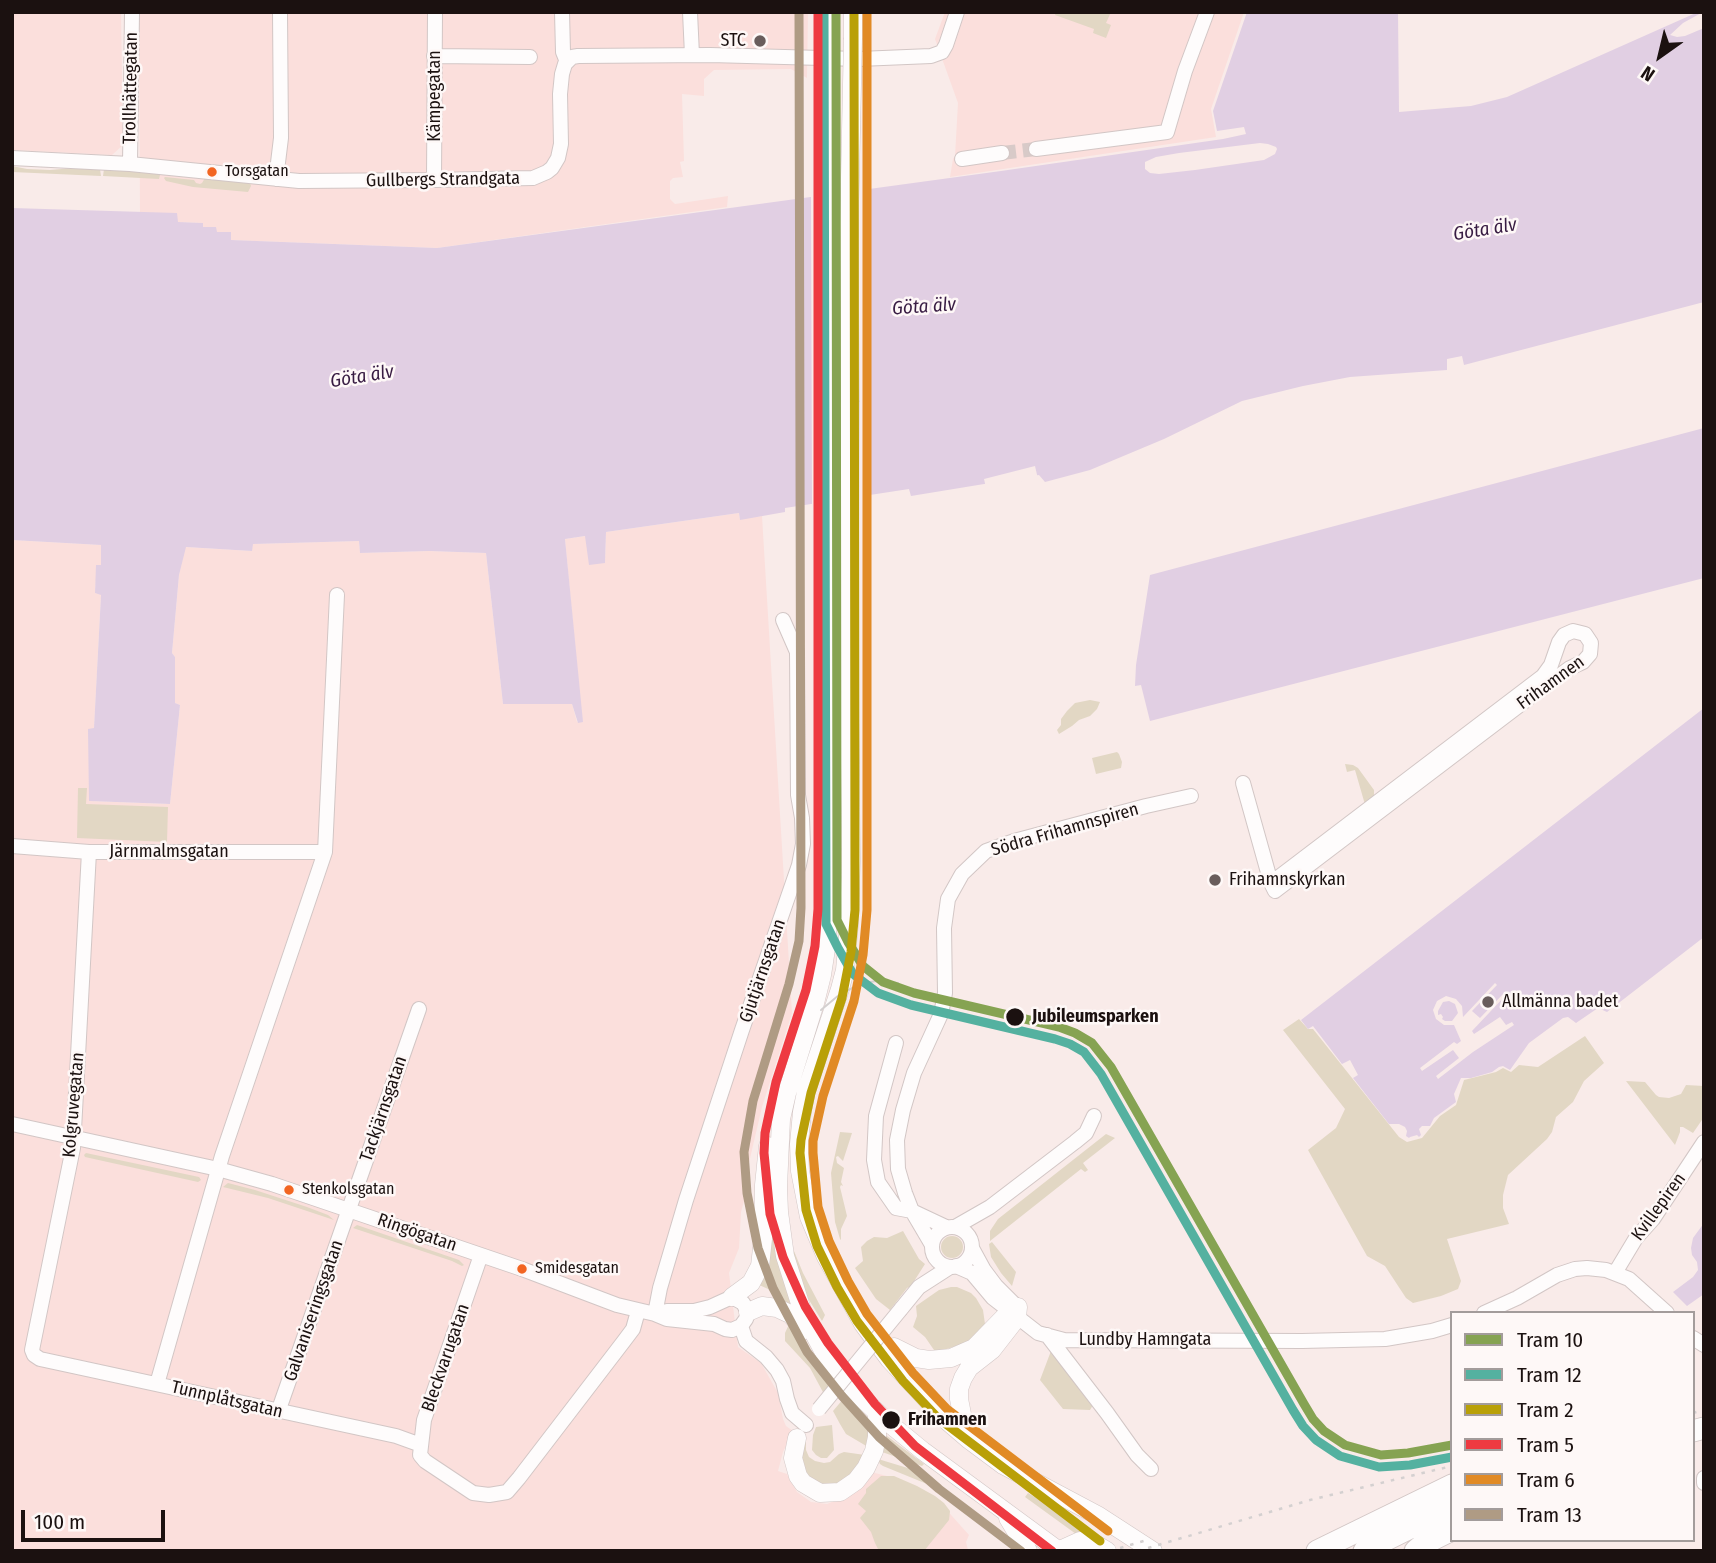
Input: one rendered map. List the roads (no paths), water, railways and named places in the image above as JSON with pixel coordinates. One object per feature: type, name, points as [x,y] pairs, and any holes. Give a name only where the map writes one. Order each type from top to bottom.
[{"type":"highway","points":[[1317,1551],[1450,1486]]},
{"type":"highway","points":[[1364,1551],[1450,1508]]},
{"type":"highway","points":[[1393,1551],[1450,1523]]},
{"type":"highway","points":[[1415,1551],[1450,1531]]},
{"type":"main road","points":[[824,12],[830,863],[826,949],[815,1003],[787,1093],[782,1119],[778,1163],[779,1212],[785,1256],[803,1313],[834,1371],[877,1413],[923,1451],[1058,1551],[1080,1541],[1097,1545],[1107,1551]]},
{"type":"main road","points":[[853,12],[849,224],[849,926],[846,957],[835,1008],[806,1092],[799,1129],[800,1171],[808,1217],[826,1257],[863,1324],[907,1380],[947,1421],[978,1447],[1024,1477],[1099,1516],[1153,1551]]},
{"type":"main road","points":[[835,1008],[833,1032],[812,1110],[808,1146],[818,1211],[838,1263],[862,1302],[894,1347],[964,1424],[978,1447]]},
{"type":"main road","points":[[732,1297],[751,1283],[760,1266],[767,1151],[779,1107],[787,1093]]},
{"type":"main road","points":[[745,1319],[762,1306],[790,1314],[820,1347]]},
{"type":"main road","points":[[894,1347],[916,1358],[951,1358],[974,1348],[993,1328],[1015,1312]]},
{"type":"main road","points":[[964,1424],[959,1399],[963,1378],[969,1368],[992,1350],[1015,1312]]},
{"type":"main road","points":[[802,1431],[793,1458],[798,1476],[803,1483],[820,1493],[840,1492],[851,1486],[861,1475],[874,1451],[877,1413]]},
{"type":"main road","points":[[1005,1511],[1028,1551]]},
{"type":"street","name":"Trollhättegatan","points":[[130,164],[132,12]]},
{"type":"street","points":[[276,178],[281,138],[280,12]]},
{"type":"street","name":"Kämpegatan","points":[[434,180],[435,12]]},
{"type":"street","name":"Gullbergs Strandgata","points":[[12,159],[130,164],[299,181],[541,176],[552,168],[558,158],[561,144],[561,84],[567,62],[563,52],[562,12]]},
{"type":"street","points":[[690,12],[692,55]]},
{"type":"street","points":[[567,62],[578,56],[692,55],[859,59],[931,56],[942,52],[957,12]]},
{"type":"street","points":[[1037,149],[1167,132],[1185,71],[1207,12]]},
{"type":"street","points":[[434,56],[530,57]]},
{"type":"street","points":[[962,159],[1002,153]]},
{"type":"street","points":[[157,1384],[218,1169],[325,852],[337,595]]},
{"type":"street","name":"Gjutjärnsgatan","points":[[655,1314],[686,1200],[799,865],[803,831],[799,795],[797,652],[783,620]]},
{"type":"street","name":"Frihamnen","points":[[1573,631],[1585,635],[1591,643],[1590,654],[1583,662],[1570,668],[1533,695],[1275,891],[1271,883],[1543,676],[1551,665],[1564,635],[1573,631]]},
{"type":"street","points":[[1243,783],[1271,883]]},
{"type":"street","name":"Södra Frihamnspiren","points":[[912,1211],[898,1169],[897,1140],[914,1073],[941,1014],[945,993],[944,929],[948,899],[962,874],[986,851],[1014,841],[1191,796]]},
{"type":"street","name":"Järnmalmsgatan","points":[[12,846],[89,852],[325,852]]},
{"type":"street","name":"Kolgruvegatan","points":[[34,1355],[32,1350],[74,1138],[89,852]]},
{"type":"street","name":"Tackjärnsgatan","points":[[349,1209],[419,1009]]},
{"type":"street","points":[[896,1043],[876,1116],[874,1160],[878,1182],[896,1208],[912,1211],[965,1232],[972,1245]]},
{"type":"street","points":[[732,1297],[743,1303],[746,1340],[777,1370],[792,1413],[802,1431],[919,1287],[927,1270],[936,1234],[990,1207],[1086,1133],[1094,1116]]},
{"type":"street","name":"Ringögatan","points":[[12,1124],[218,1169],[272,1184],[528,1271],[617,1305],[667,1319],[714,1324],[732,1330],[745,1319]]},
{"type":"street","name":"Kvillepiren","points":[[1615,1273],[1636,1238],[1653,1219],[1704,1142]]},
{"type":"street","points":[[919,1287],[967,1260],[979,1224],[990,1207]]},
{"type":"street","name":"Galvaniseringsgatan","points":[[278,1412],[349,1209]]},
{"type":"street","points":[[912,1211],[939,1262],[953,1266]]},
{"type":"street","name":"Lundby Hamngata","points":[[972,1245],[984,1270],[1015,1312]]},
{"type":"street","name":"Bleckvarugatan","points":[[481,1255],[424,1420],[420,1454],[425,1461],[473,1493],[489,1495],[506,1492],[519,1478],[633,1329],[638,1311]]},
{"type":"street","name":"Lundby Hamngata","points":[[953,1266],[972,1273],[993,1298],[1015,1312],[1038,1333],[1064,1340],[1364,1340],[1404,1337],[1450,1326]]},
{"type":"street","points":[[1488,1311],[1566,1271],[1599,1268],[1615,1273],[1634,1284],[1665,1311]]},
{"type":"street","name":"Ringögatan","points":[[655,1314],[694,1311],[732,1297]]},
{"type":"street","points":[[993,1298],[993,1328]]},
{"type":"street","name":"Lundby Hamngata","points":[[1048,1336],[1100,1402],[1137,1455],[1151,1469]]},
{"type":"street","name":"Tunnplåtsgatan","points":[[34,1355],[40,1359],[396,1436],[421,1445]]},
{"type":"water","name":"Göta älv","points":[[1247,12],[1398,12],[1399,112],[1471,106],[1507,97],[1703,12],[1683,23],[1670,35],[1685,36],[1704,28],[1704,302],[1464,365],[1462,356],[1447,359],[1447,370],[1350,377],[1242,401],[1164,439],[1090,470],[1045,482],[1039,475],[911,496],[909,489],[785,508],[785,512],[740,520],[739,513],[606,532],[605,563],[589,565],[585,536],[565,539],[583,722],[578,723],[572,704],[503,704],[486,553],[360,553],[359,541],[253,544],[252,551],[186,547],[179,575],[172,653],[175,657],[175,703],[180,705],[170,804],[89,801],[88,729],[94,728],[101,595],[95,593],[96,565],[101,565],[101,545],[12,540],[12,208],[177,213],[178,222],[203,223],[203,227],[216,227],[217,232],[231,232],[231,240],[437,248],[1001,171],[1246,134],[1244,127],[1217,131],[1213,111]],"holes":[[[1268,144],[1277,149],[1275,154],[1264,160],[1159,174],[1145,169],[1145,162],[1156,157]]]},
{"type":"water","points":[[1704,428],[1704,578],[1150,721],[1141,685],[1135,686],[1150,575]]},
{"type":"water","points":[[1704,708],[1704,937],[1607,1012],[1598,1008],[1576,1023],[1568,1017],[1563,1018],[1529,1043],[1510,1070],[1503,1066],[1471,1078],[1461,1078],[1454,1094],[1456,1102],[1434,1118],[1430,1126],[1422,1126],[1419,1129],[1419,1137],[1417,1135],[1409,1138],[1406,1136],[1405,1127],[1389,1124],[1353,1078],[1358,1075],[1350,1060],[1342,1064],[1313,1026],[1308,1029],[1301,1020]]},
{"type":"water","points":[[1704,1223],[1704,1294],[1687,1306],[1673,1292],[1698,1270],[1691,1248],[1693,1238]]},
{"type":"tunnel","points":[[1002,153],[1036,149]]},
{"type":"tram line","name":"13","points":[[799,12],[801,908],[799,941],[789,984],[753,1101],[744,1152],[747,1193],[758,1248],[773,1288],[807,1352],[879,1437],[939,1489],[1021,1551]]},
{"type":"tram line","name":"5","points":[[818,12],[818,909],[815,946],[806,990],[776,1082],[765,1133],[764,1153],[770,1214],[783,1257],[805,1306],[828,1343],[875,1404],[915,1446],[1052,1551]]},
{"type":"tram line","name":"12","points":[[824,12],[826,924],[853,974],[878,993],[911,1005],[1055,1039],[1084,1052],[1101,1074],[1293,1410],[1316,1440],[1340,1456],[1379,1467],[1410,1465],[1450,1457]]},
{"type":"tram line","name":"10","points":[[836,12],[837,920],[863,966],[883,982],[914,993],[1059,1027],[1092,1043],[1111,1067],[1313,1419],[1324,1431],[1345,1445],[1381,1455],[1450,1445]]},
{"type":"tram line","name":"2","points":[[854,12],[855,910],[851,952],[842,998],[811,1093],[801,1140],[806,1210],[817,1246],[837,1287],[857,1321],[903,1381],[938,1418],[1100,1541]]},
{"type":"tram line","name":"6","points":[[867,12],[867,910],[863,955],[854,1001],[823,1096],[813,1141],[818,1207],[829,1241],[848,1281],[867,1314],[913,1373],[947,1409],[1108,1531]]},
{"type":"tram line","points":[[821,1010],[839,995],[860,984],[876,981],[898,983]]},
{"type":"railway","points":[[1695,1412],[1704,1410]]},
{"type":"railway","points":[[1138,1551],[1310,1500],[1450,1466]]},
{"type":"railway","points":[[1110,1551],[1147,1540]]},
{"type":"place","name":"STC","points":[[760,41]]},
{"type":"place","name":"Torsgatan","points":[[212,172]]},
{"type":"place","name":"Frihamnskyrkan","points":[[1215,880]]},
{"type":"place","name":"Allmänna badet","points":[[1488,1002]]},
{"type":"place","name":"Jubileumsparken","points":[[1015,1017]]},
{"type":"place","name":"Stenkolsgatan","points":[[289,1190]]},
{"type":"place","name":"Smidesgatan","points":[[522,1269]]},
{"type":"place","name":"Frihamnen","points":[[891,1420]]}]
